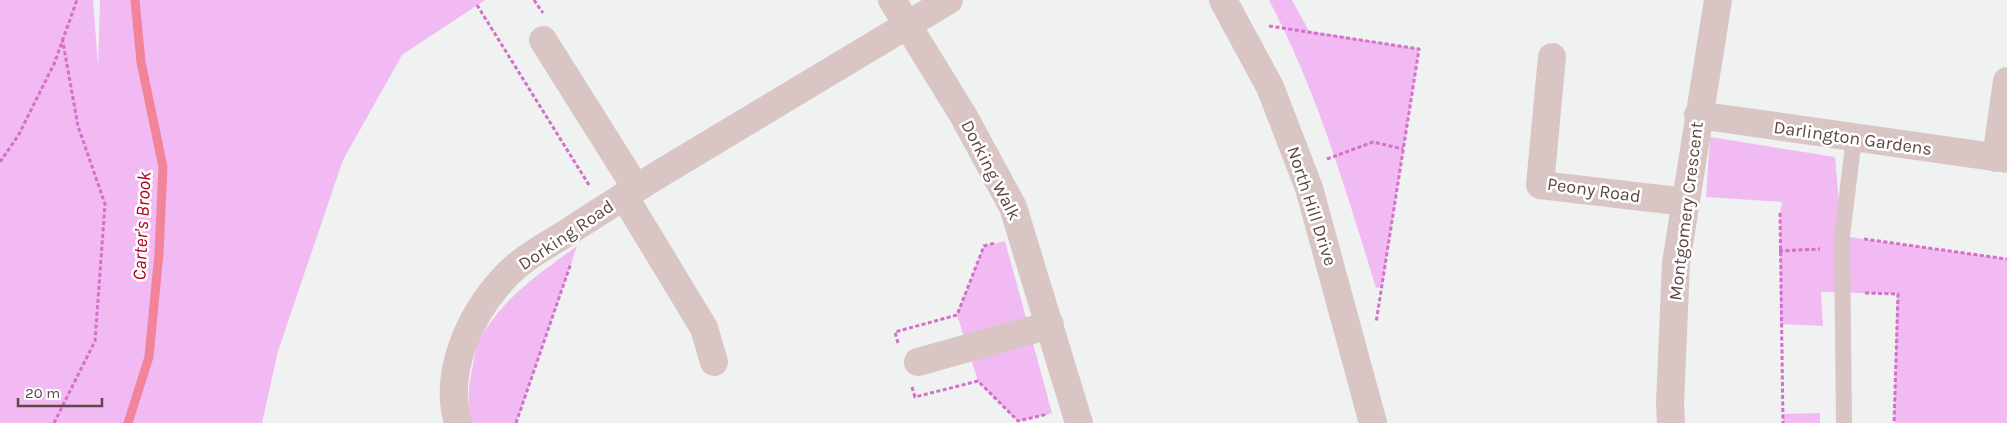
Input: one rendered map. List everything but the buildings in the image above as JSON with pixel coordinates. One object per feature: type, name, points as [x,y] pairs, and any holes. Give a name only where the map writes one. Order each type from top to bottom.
[{"type":"street","points":[[892,0],[907,25]]},
{"type":"street","name":"Dorking Road","points":[[458,423],[455,413],[455,389],[459,358],[477,313],[504,278],[521,262],[612,203],[949,0]]},
{"type":"street","name":"North Hill Drive","points":[[1223,0],[1270,87],[1302,168],[1347,324],[1372,423]]},
{"type":"street","name":"Montgomery Crescent","points":[[1671,423],[1670,404],[1676,263],[1718,0]]},
{"type":"street","name":"Dorking Walk","points":[[907,25],[964,115],[1013,207],[1079,423]]},
{"type":"street","points":[[543,40],[612,203],[704,328],[714,362]]},
{"type":"street","name":"Peony Road","points":[[1552,57],[1540,185],[1686,202]]},
{"type":"street","points":[[2002,159],[2007,81]]},
{"type":"street","name":"Darlington Gardens","points":[[1698,116],[2002,159]]},
{"type":"street","points":[[918,362],[1050,325]]},
{"type":"lane","points":[[1844,423],[1842,236],[1854,138]]},
{"type":"path","points":[[0,162],[18,136],[54,64],[62,37],[77,0]]},
{"type":"path","points":[[477,6],[612,203],[516,423]]},
{"type":"path","points":[[1266,26],[1419,49],[1376,326]]},
{"type":"path","points":[[54,423],[95,341],[105,204],[78,126],[62,37]]},
{"type":"path","points":[[1302,168],[1373,142],[1403,149]]},
{"type":"path","points":[[1780,213],[1783,423]]},
{"type":"path","points":[[1780,251],[1828,248],[1842,236],[2007,259]]},
{"type":"path","points":[[1843,293],[1898,294],[1894,423]]},
{"type":"shaded area","points":[[0,0],[93,0],[98,65],[100,0],[485,0],[402,55],[343,160],[278,351],[262,423],[0,423]]},
{"type":"shaded area","points":[[1269,0],[1292,0],[1309,31],[1419,49],[1382,287],[1376,288],[1342,178],[1316,105],[1286,34]]},
{"type":"shaded area","points":[[1710,137],[1835,157],[1842,236],[2007,259],[2007,423],[1894,423],[1897,294],[1821,292],[1823,326],[1780,324],[1780,213],[1782,202],[1706,197]]},
{"type":"shaded area","points":[[1005,241],[1052,413],[1018,421],[978,381],[957,315],[984,246]]},
{"type":"shaded area","points":[[577,246],[516,423],[472,423],[469,410],[469,390],[476,348],[479,341],[498,312],[522,288]]},
{"type":"shaded area","points":[[1820,413],[1820,423],[1783,423],[1783,414]]},
{"type":"waterway","name":"Carter's Brook","points":[[128,423],[149,357],[159,253],[163,167],[141,62],[135,0]]}]
